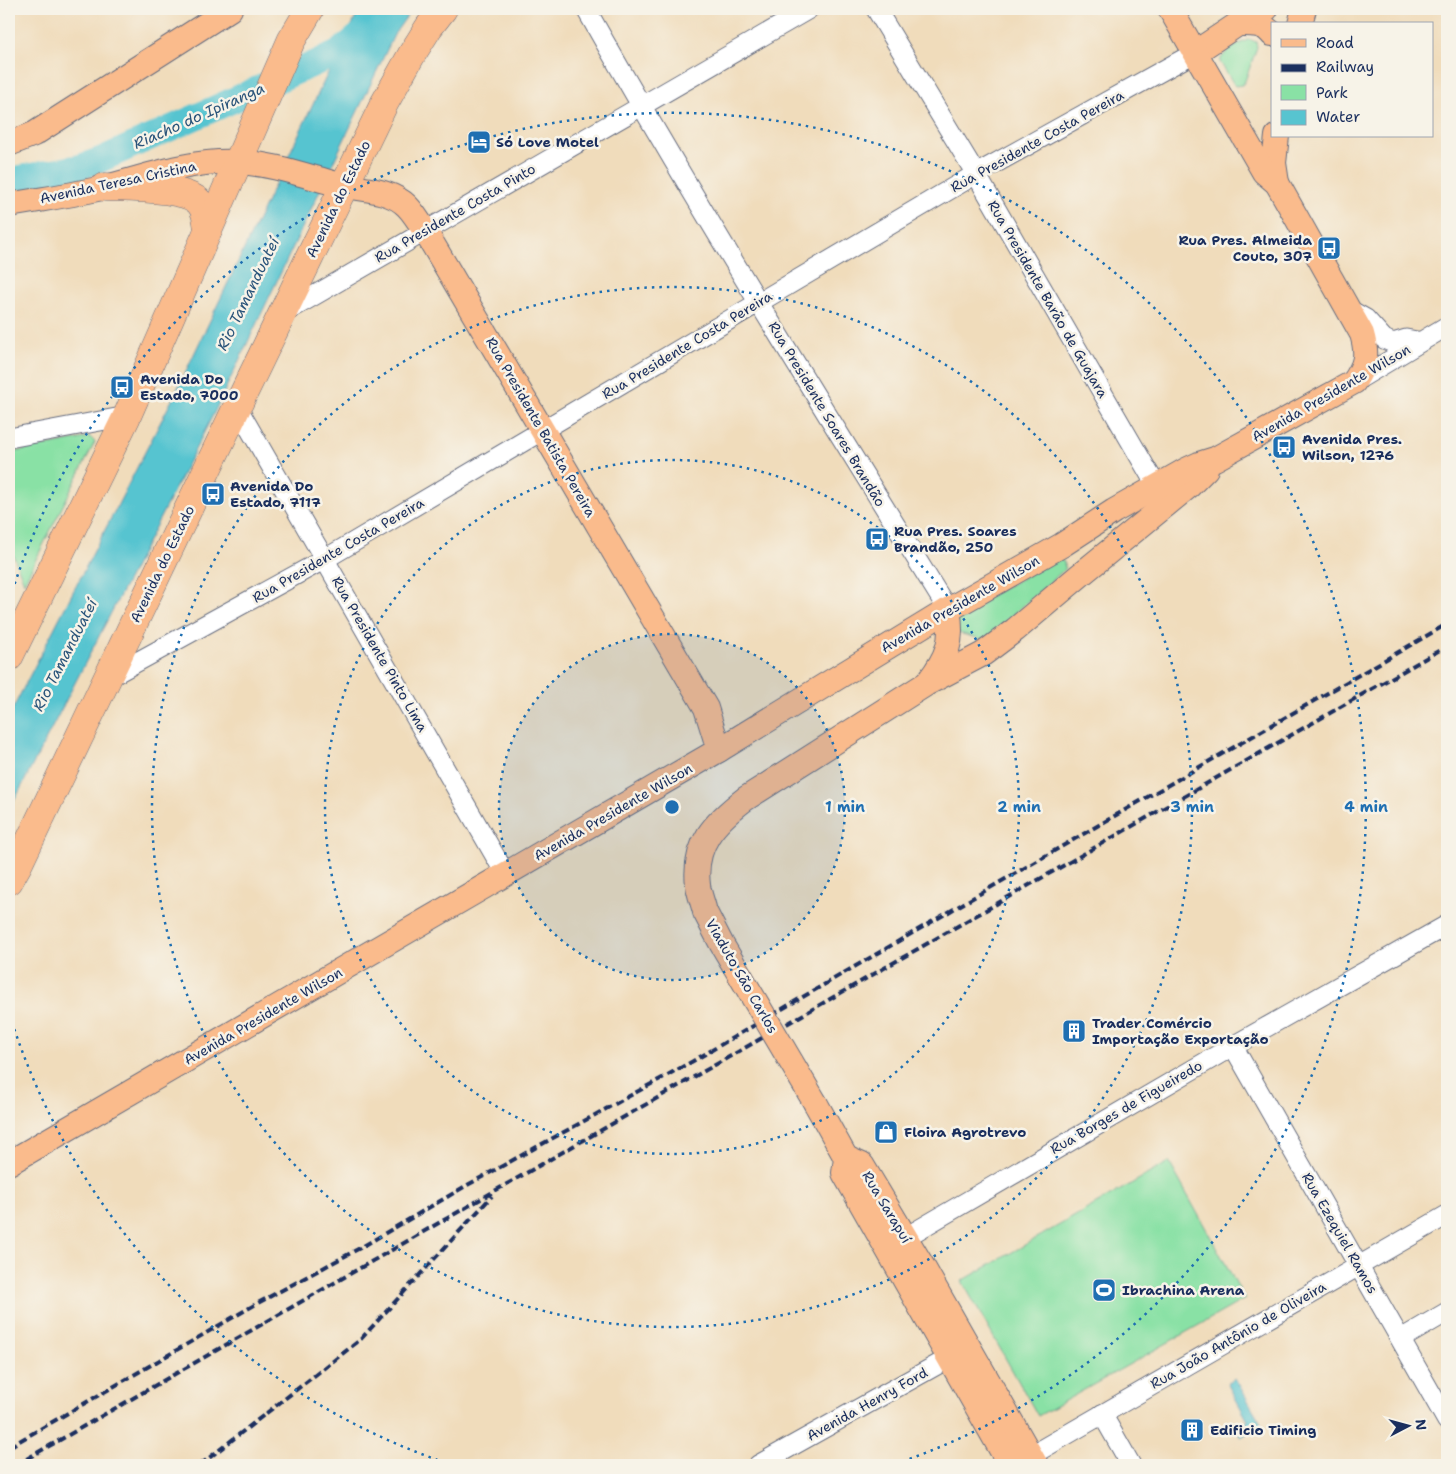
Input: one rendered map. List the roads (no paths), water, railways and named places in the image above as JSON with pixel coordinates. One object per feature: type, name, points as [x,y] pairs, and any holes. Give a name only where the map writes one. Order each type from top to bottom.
[{"type":"highway","points":[[9,657],[127,416],[208,230],[254,164],[256,119],[291,41],[310,9]]},
{"type":"highway","name":"Avenida do Estado","points":[[9,881],[284,313],[340,185],[412,54],[443,9]]},
{"type":"highway","points":[[105,187],[168,191],[188,195],[197,200],[201,205],[206,217],[208,230]]},
{"type":"main road","points":[[9,144],[34,134],[230,9]]},
{"type":"main road","points":[[1170,9],[1264,172],[1277,183],[1362,334],[1367,354],[1360,373],[1354,382]]},
{"type":"main road","name":"Rua Presidente Costa Pereira","points":[[1196,52],[1238,24],[1266,9]]},
{"type":"main road","points":[[1301,22],[1304,9]]},
{"type":"main road","points":[[1238,24],[1263,26],[1271,32]]},
{"type":"main road","points":[[1277,138],[1274,163],[1277,183]]},
{"type":"main road","name":"Avenida Teresa Cristina","points":[[9,205],[105,187],[177,167],[210,162],[254,164],[340,185]]},
{"type":"main road","name":"Rua Presidente Batista Pereira","points":[[340,185],[382,192],[397,197],[408,206],[425,231],[729,744]]},
{"type":"main road","name":"Avenida Presidente Wilson","points":[[9,1164],[729,744],[948,610],[1062,545],[1114,511],[1186,470],[1215,459],[1354,382]]},
{"type":"main road","name":"Avenida Presidente Wilson","points":[[926,684],[983,654],[1015,630],[1195,481],[1215,459]]},
{"type":"main road","points":[[926,684],[942,663],[946,654],[950,637],[948,610]]},
{"type":"main road","points":[[950,637],[958,646],[965,650],[983,654]]},
{"type":"main road","name":"Viaduto São Carlos","points":[[846,1158],[721,943],[705,912],[698,886],[698,856],[708,834],[726,814],[745,799],[926,684]]},
{"type":"main road","name":"Rua Sarapuí","points":[[846,1158],[844,1173],[896,1243],[1022,1463]]},
{"type":"street","name":"Rua Presidente Soares Brandão","points":[[586,9],[641,106],[758,302],[948,610]]},
{"type":"street","name":"Rua Presidente Costa Pinto","points":[[284,313],[809,9]]},
{"type":"street","name":"Rua Presidente Barão de Guajara","points":[[876,9],[976,174],[1157,487]]},
{"type":"street","name":"Rua Presidente Costa Pereira","points":[[106,679],[325,559],[976,174],[1196,52]]},
{"type":"street","points":[[1349,310],[1366,319],[1384,339],[1392,343],[1406,339],[1421,342]]},
{"type":"street","name":"Avenida Presidente Wilson","points":[[1354,382],[1447,326]]},
{"type":"street","name":"Rua Presidente Pinto Lima","points":[[237,407],[506,875]]},
{"type":"street","points":[[9,438],[127,416]]},
{"type":"street","name":"Rua Borges de Figueiredo","points":[[896,1243],[1233,1046],[1447,925]]},
{"type":"street","name":"Rua Ezequiel Ramos","points":[[1233,1046],[1447,1421]]},
{"type":"street","name":"Rua João Antônio de Oliveira","points":[[1022,1463],[1102,1414],[1447,1215]]},
{"type":"street","points":[[1400,1339],[1447,1312]]},
{"type":"street","name":"Avenida Henry Ford","points":[[758,1465],[959,1352]]},
{"type":"street","points":[[1102,1414],[1131,1465]]},
{"type":"water","name":"Rio Tamanduateí","points":[[360,9],[412,9],[395,33],[214,413],[9,811],[9,716],[175,394]]},
{"type":"water","points":[[1235,1378],[1262,1425],[1241,1437],[1236,1428],[1248,1421],[1227,1383]]},
{"type":"waterway","name":"Riacho do Ipiranga","points":[[9,180],[80,167],[100,160],[338,53],[365,31]]},
{"type":"railway","points":[[9,1447],[258,1303],[360,1248],[464,1187],[693,1061],[1447,624]]},
{"type":"railway","points":[[16,1465],[1447,646]]},
{"type":"railway","points":[[200,1465],[360,1340],[492,1196]]},
{"type":"place","name":"Só Love Motel","points":[[479,142]]},
{"type":"place","name":"Rua Pres. Almeida Couto, 307","points":[[1329,248]]},
{"type":"place","name":"Avenida Do Estado, 7000","points":[[122,387]]},
{"type":"place","name":"Avenida Pres. Wilson, 1276","points":[[1284,447]]},
{"type":"place","name":"Avenida Do Estado, 7117","points":[[213,494]]},
{"type":"place","name":"Rua Pres. Soares Brandão, 250","points":[[877,539]]},
{"type":"place","name":"Trader Comércio Importação Exportação","points":[[1074,1031]]},
{"type":"place","name":"Floira Agrotrevo","points":[[886,1132]]},
{"type":"place","name":"Ibrachina Arena","points":[[1104,1290]]},
{"type":"place","name":"Edificio Timing","points":[[1192,1430]]}]
